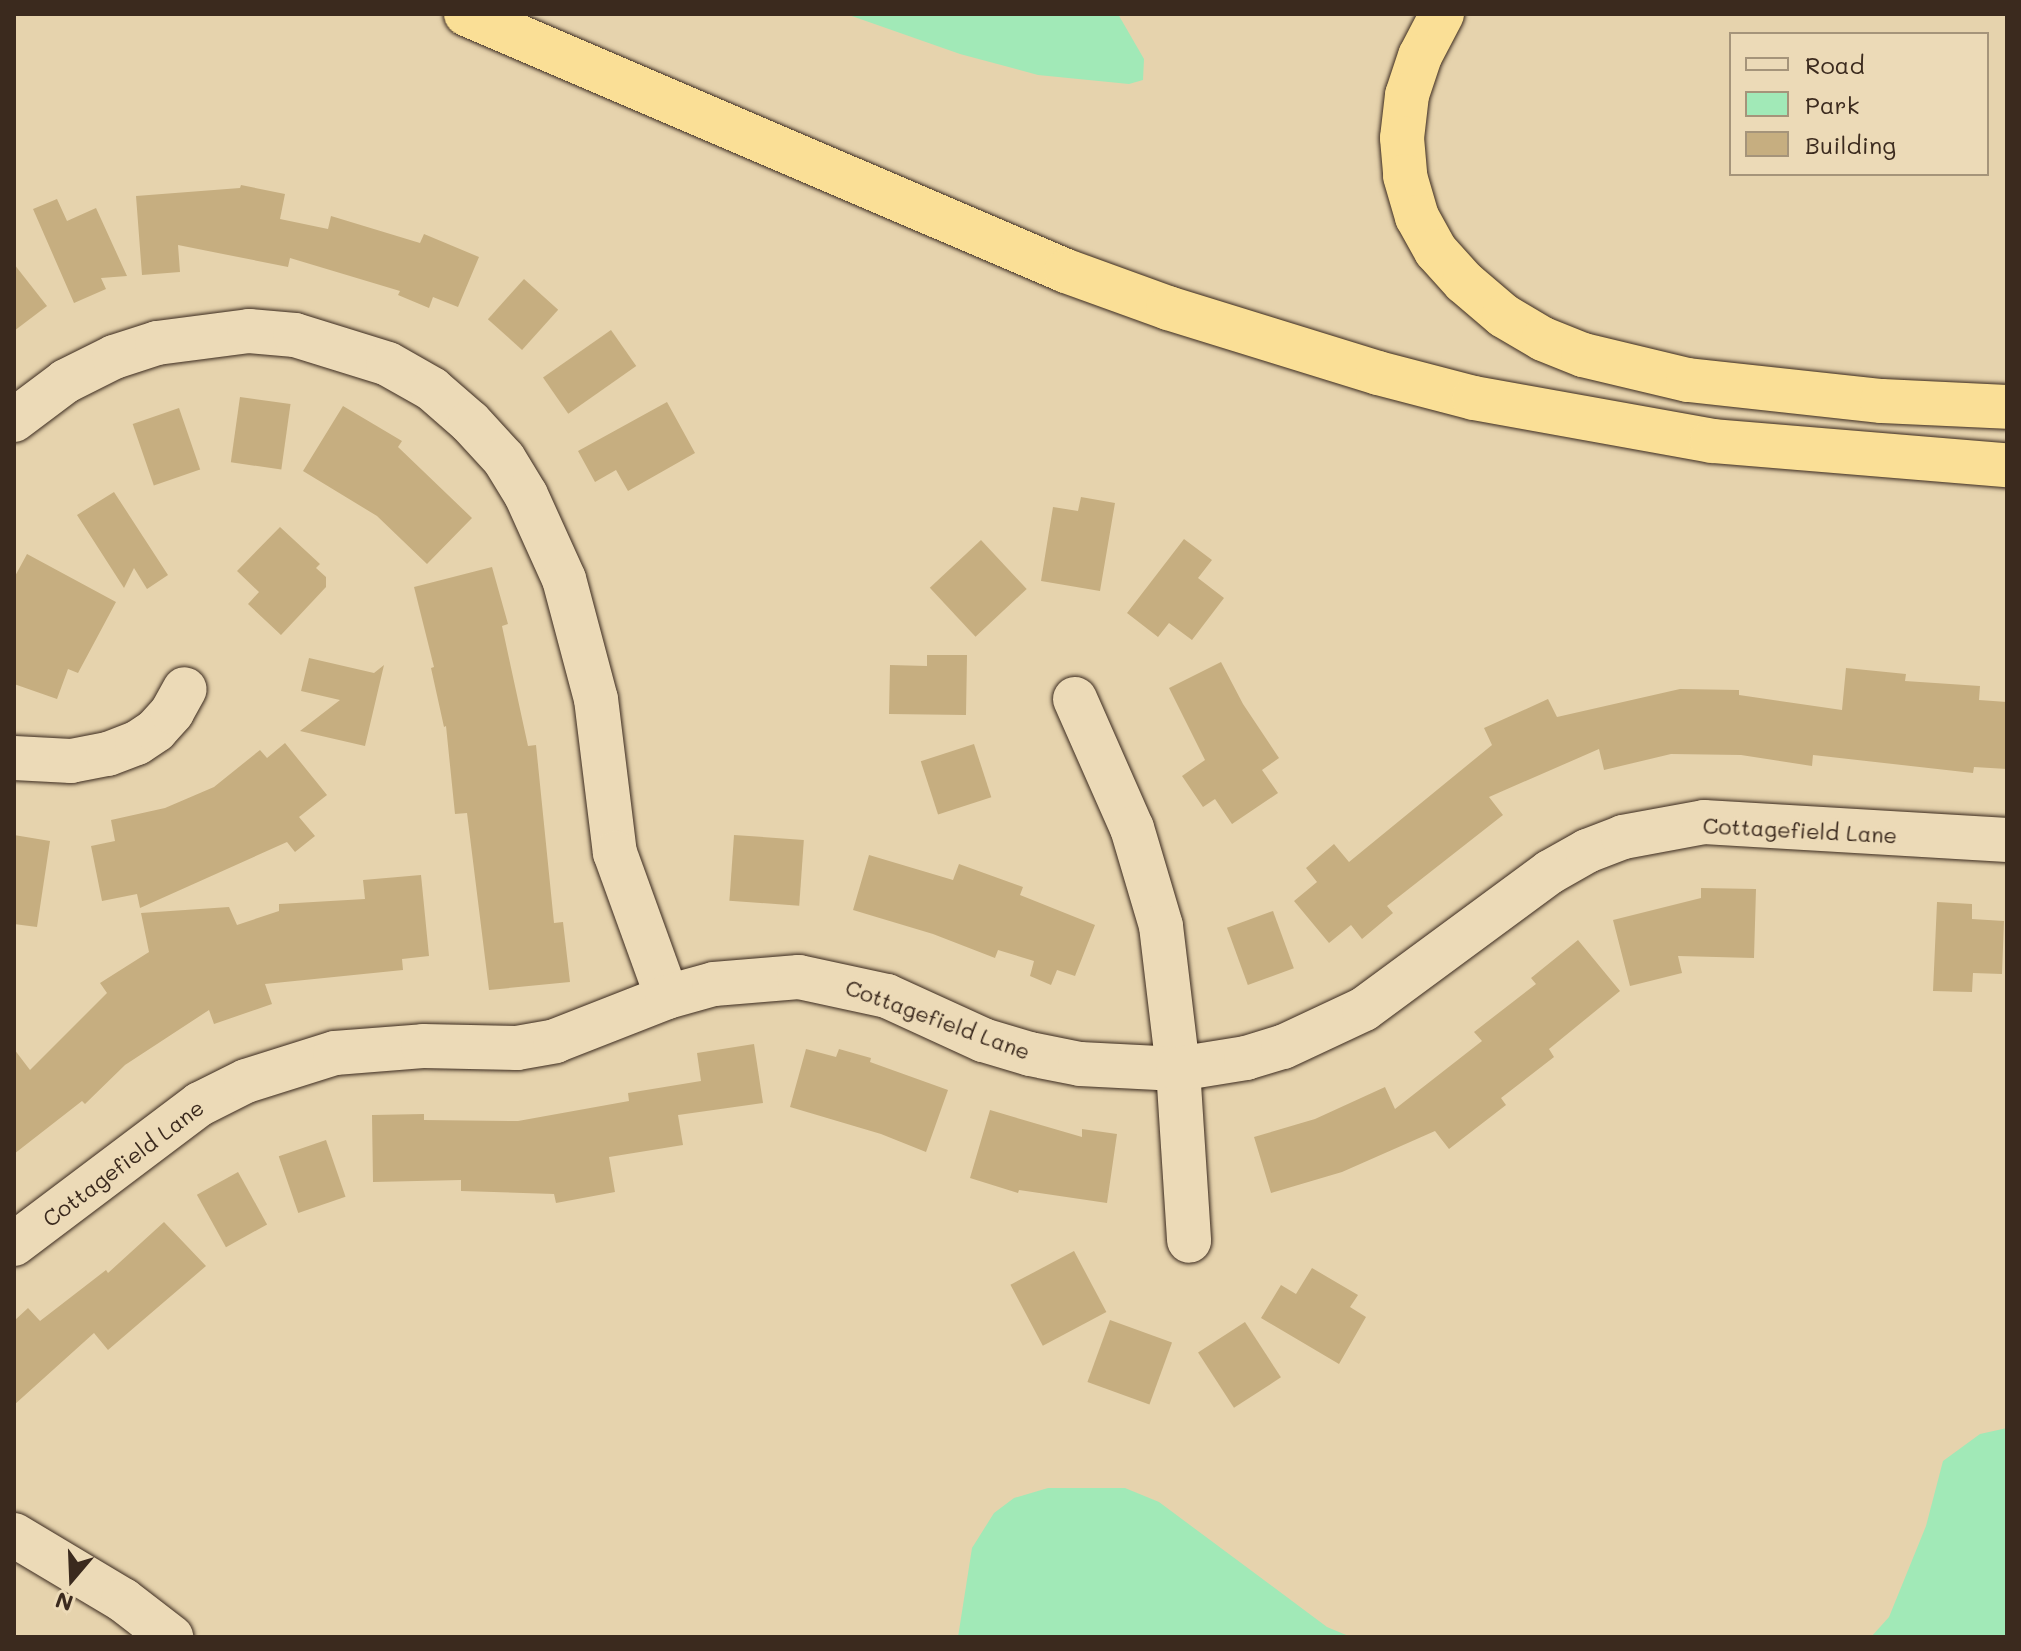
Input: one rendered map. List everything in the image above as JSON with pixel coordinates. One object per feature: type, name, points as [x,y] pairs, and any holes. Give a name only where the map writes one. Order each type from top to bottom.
[{"type":"highway","points":[[466,14],[1066,271],[1183,313],[1378,373],[1474,398],[1712,441],[2007,465]]},
{"type":"highway","points":[[1442,14],[1420,56],[1407,95],[1402,138],[1405,176],[1417,217],[1436,251],[1464,282],[1504,316],[1543,339],[1583,355],[1688,380],[1882,401],[2007,407]]},
{"type":"street","points":[[14,420],[36,400],[114,357],[157,343],[249,331],[295,335],[388,364],[432,389],[470,422],[504,459],[526,495],[564,579],[596,699],[615,853],[667,997]]},
{"type":"street","points":[[14,758],[71,761],[108,754],[137,743],[156,730],[185,689]]},
{"type":"street","points":[[1075,699],[1109,770],[1150,878],[1169,974],[1189,1241]]},
{"type":"street","name":"Cottagefield Lane","points":[[14,1244],[200,1104],[246,1081],[349,1051],[423,1046],[517,1048],[555,1041],[667,997],[714,984],[799,977],[887,996],[983,1040],[1030,1054],[1080,1064],[1178,1069],[1246,1058],[1283,1047],[1364,1009],[1550,872],[1587,851],[1623,837],[1704,822],[2007,840]]},
{"type":"street","points":[[14,1535],[123,1600],[171,1637]]},
{"type":"green space","points":[[846,14],[1118,14],[1144,59],[1143,80],[1129,84],[1038,75],[960,54]]},
{"type":"green space","points":[[2007,1428],[2007,1637],[1871,1637],[1889,1617],[1926,1526],[1943,1461],[1980,1434]]},
{"type":"green space","points":[[1048,1488],[1125,1488],[1159,1502],[1327,1627],[1351,1637],[958,1637],[972,1548],[994,1513],[1014,1498]]},
{"type":"building","points":[[241,185],[285,194],[280,219],[328,229],[331,216],[420,243],[424,234],[479,257],[458,307],[433,297],[429,308],[398,295],[400,291],[290,258],[288,267],[178,245],[180,272],[142,275],[136,196],[240,188]]},
{"type":"building","points":[[57,199],[67,221],[96,208],[127,276],[101,278],[106,289],[74,303],[33,209]]},
{"type":"building","points":[[14,264],[47,306],[14,331]]},
{"type":"building","points":[[524,279],[558,310],[522,350],[488,319]]},
{"type":"building","points":[[611,330],[636,366],[568,414],[543,378]]},
{"type":"building","points":[[240,397],[291,404],[281,469],[231,462]]},
{"type":"building","points":[[667,402],[695,453],[628,491],[616,470],[595,482],[578,451]]},
{"type":"building","points":[[343,406],[402,441],[398,447],[472,518],[427,564],[377,516],[303,471]]},
{"type":"building","points":[[179,408],[200,469],[154,485],[133,424]]},
{"type":"building","points":[[114,492],[168,575],[147,589],[134,568],[124,588],[77,515]]},
{"type":"building","points":[[1081,497],[1115,503],[1100,591],[1041,581],[1053,507],[1078,511]]},
{"type":"building","points":[[280,527],[320,564],[316,568],[326,577],[326,587],[281,635],[248,604],[259,592],[237,571]]},
{"type":"building","points":[[1184,539],[1212,560],[1198,578],[1224,598],[1192,640],[1169,623],[1158,637],[1127,613]]},
{"type":"building","points":[[981,540],[1027,589],[975,637],[930,588]]},
{"type":"building","points":[[27,554],[116,602],[78,673],[68,669],[57,699],[14,684],[14,578]]},
{"type":"building","points":[[492,567],[508,624],[502,626],[528,746],[536,745],[554,923],[563,922],[570,982],[489,990],[467,813],[455,814],[446,726],[414,587]]},
{"type":"building","points":[[927,655],[967,655],[966,715],[889,714],[890,665],[927,666]]},
{"type":"building","points":[[309,658],[374,673],[384,665],[365,746],[300,731],[340,700],[301,691]]},
{"type":"building","points":[[1221,662],[1243,704],[1279,758],[1262,770],[1278,793],[1232,824],[1215,799],[1203,807],[1182,776],[1205,760],[1169,688]]},
{"type":"building","points":[[1846,668],[1906,674],[1905,681],[1980,686],[1979,700],[2007,702],[2007,769],[1974,767],[1973,773],[1813,755],[1812,766],[1741,755],[1671,754],[1604,770],[1599,749],[1489,797],[1503,815],[1387,906],[1393,913],[1362,939],[1351,925],[1329,943],[1294,901],[1317,882],[1306,868],[1334,844],[1349,862],[1492,745],[1484,728],[1548,699],[1557,717],[1680,689],[1739,690],[1739,695],[1842,710]]},
{"type":"building","points":[[285,743],[327,795],[299,817],[315,836],[295,852],[287,842],[140,908],[137,894],[102,901],[91,846],[115,841],[111,820],[165,808],[214,787],[260,750],[267,758]]},
{"type":"building","points":[[974,744],[991,797],[938,815],[921,761]]},
{"type":"building","points":[[14,835],[50,841],[37,927],[14,924]]},
{"type":"building","points":[[734,835],[804,840],[799,906],[729,901]]},
{"type":"building","points":[[869,855],[953,880],[959,864],[1023,887],[1020,895],[1095,925],[1075,976],[1057,970],[1051,985],[1030,976],[1034,961],[998,950],[995,958],[933,934],[853,910]]},
{"type":"building","points":[[421,875],[429,956],[402,959],[403,970],[265,984],[272,1004],[214,1024],[209,1010],[125,1065],[85,1104],[82,1101],[14,1154],[14,1049],[30,1070],[107,993],[100,983],[149,952],[141,913],[229,907],[237,925],[279,911],[279,904],[365,899],[363,880]]},
{"type":"building","points":[[1701,888],[1756,889],[1754,958],[1678,956],[1682,973],[1630,986],[1613,920],[1701,898]]},
{"type":"building","points":[[1937,902],[1972,904],[1972,919],[2004,921],[2002,974],[1973,973],[1972,992],[1933,991]]},
{"type":"building","points":[[1273,911],[1294,968],[1248,985],[1227,928]]},
{"type":"building","points":[[1578,940],[1620,991],[1549,1049],[1554,1057],[1501,1098],[1506,1105],[1449,1149],[1435,1131],[1342,1172],[1271,1193],[1254,1137],[1315,1119],[1385,1087],[1395,1109],[1482,1041],[1474,1032],[1536,984],[1531,978]]},
{"type":"building","points":[[754,1044],[763,1103],[678,1115],[683,1145],[609,1157],[615,1192],[556,1203],[554,1194],[461,1191],[461,1180],[373,1182],[372,1115],[424,1114],[424,1120],[518,1121],[629,1101],[628,1093],[701,1081],[697,1053]]},
{"type":"building","points":[[806,1049],[836,1057],[839,1049],[871,1058],[870,1062],[948,1090],[926,1152],[881,1134],[790,1107]]},
{"type":"building","points":[[990,1110],[1082,1137],[1082,1129],[1117,1134],[1107,1203],[1019,1190],[1018,1193],[970,1178]]},
{"type":"building","points":[[326,1140],[346,1197],[298,1213],[279,1156]]},
{"type":"building","points":[[238,1172],[267,1224],[226,1247],[197,1195]]},
{"type":"building","points":[[164,1222],[206,1266],[108,1350],[94,1333],[14,1405],[14,1321],[28,1308],[40,1321],[106,1270],[108,1273]]},
{"type":"building","points":[[1074,1251],[1106,1312],[1043,1346],[1010,1285]]},
{"type":"building","points":[[1312,1268],[1358,1295],[1350,1307],[1366,1317],[1339,1364],[1261,1318],[1281,1285],[1296,1294]]},
{"type":"building","points":[[1110,1320],[1172,1343],[1149,1405],[1087,1382]]},
{"type":"building","points":[[1245,1322],[1281,1377],[1234,1408],[1198,1352]]}]
